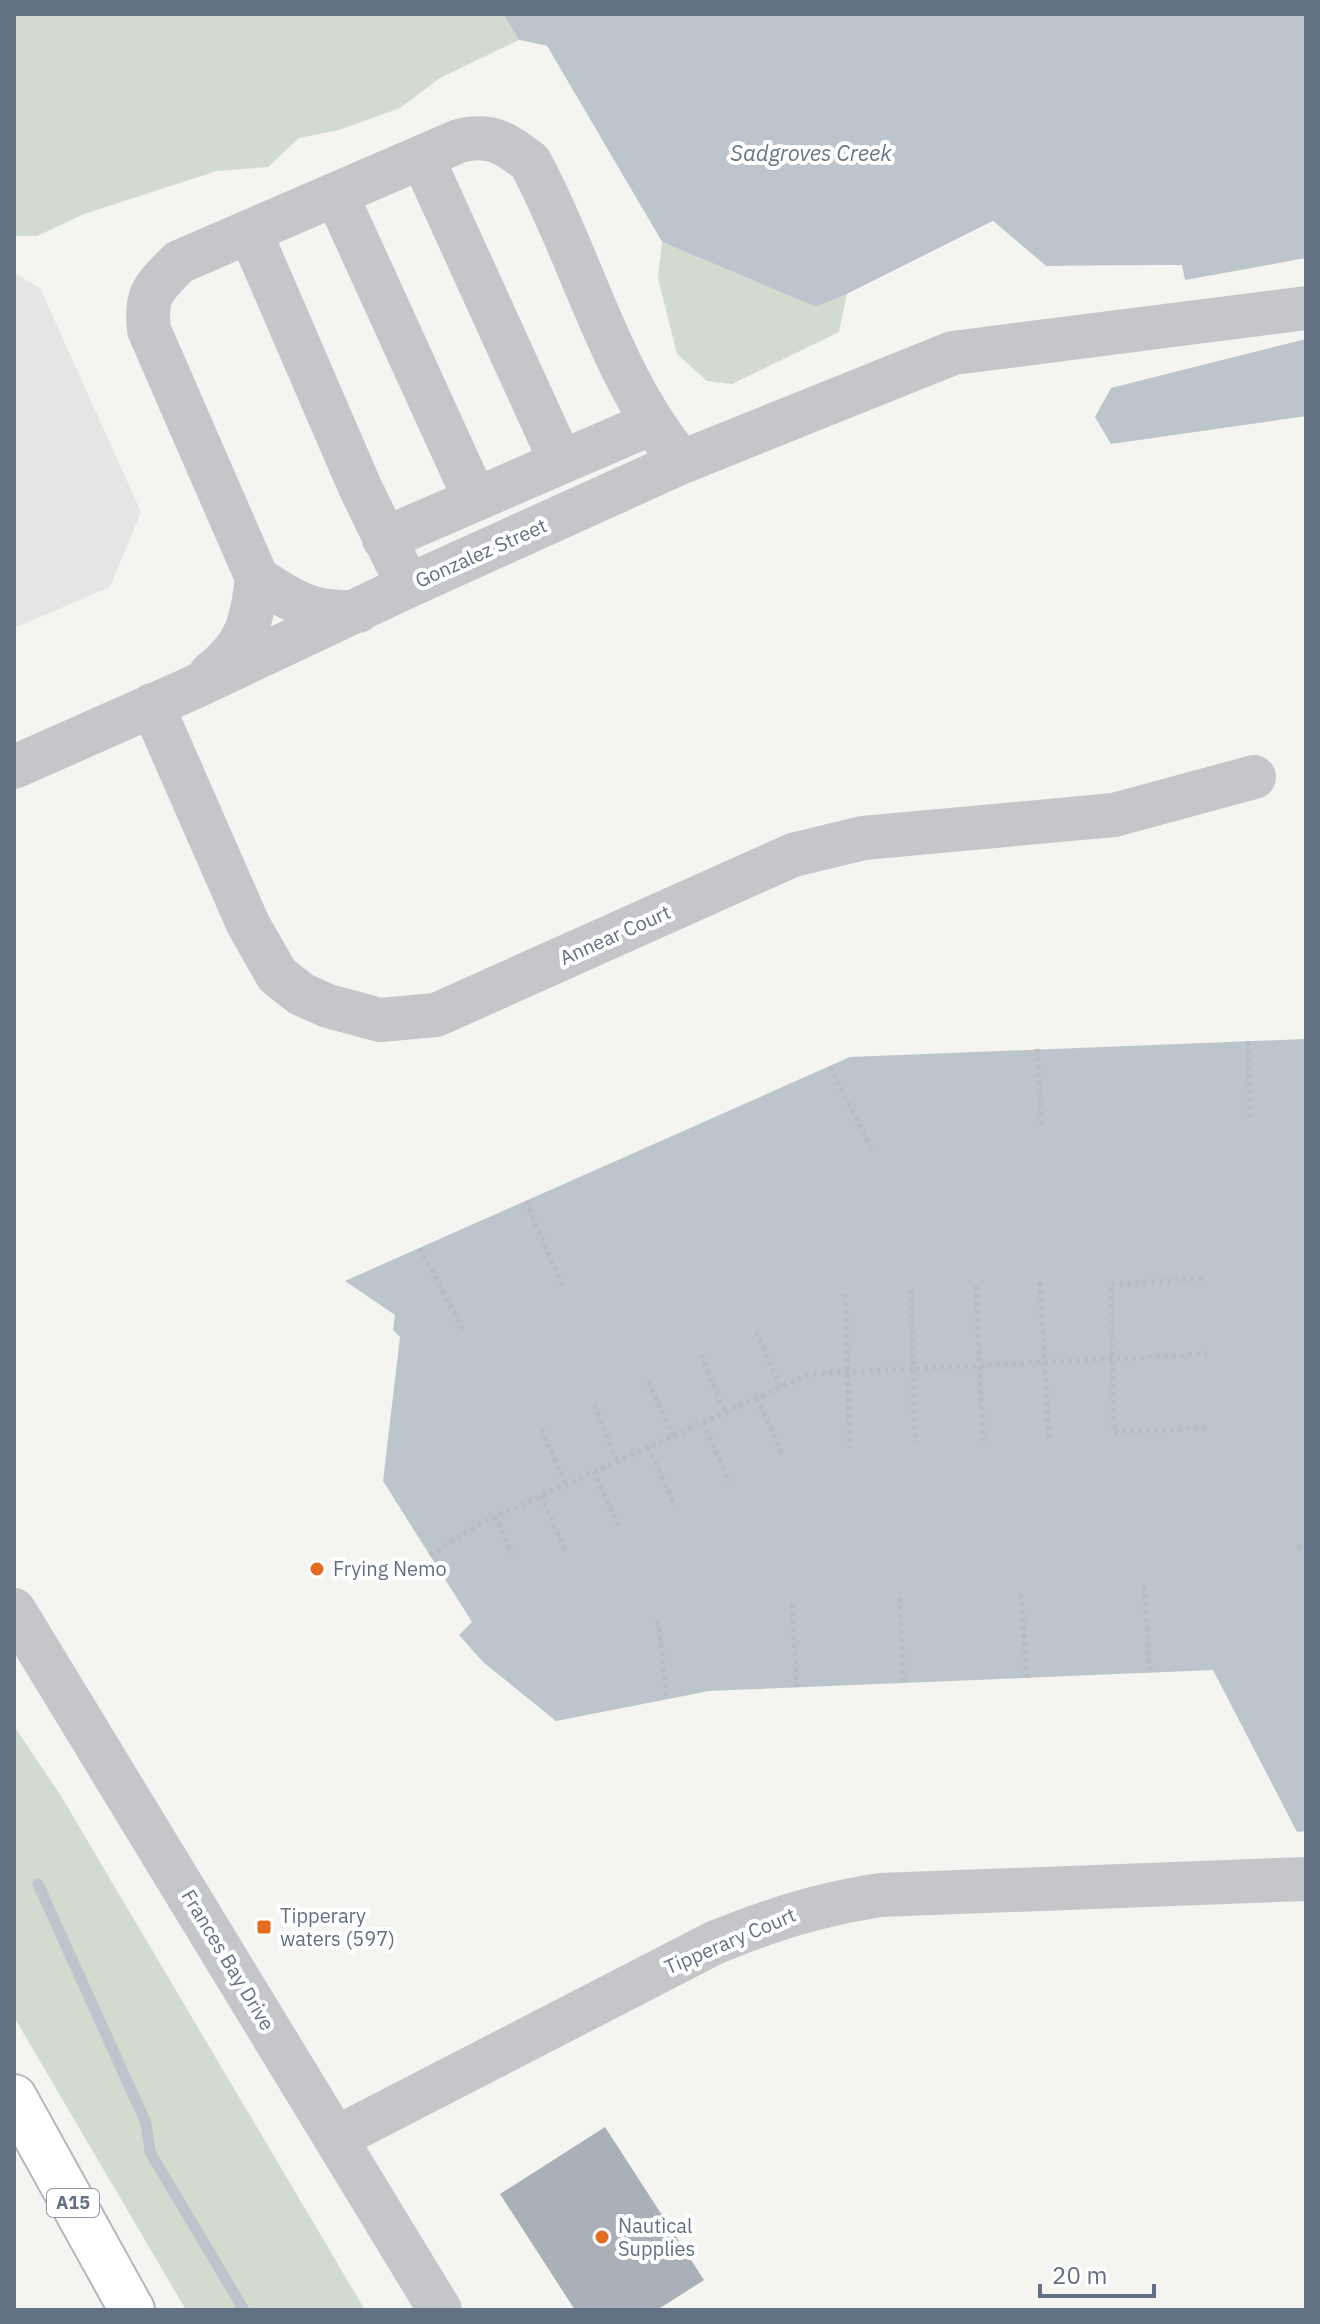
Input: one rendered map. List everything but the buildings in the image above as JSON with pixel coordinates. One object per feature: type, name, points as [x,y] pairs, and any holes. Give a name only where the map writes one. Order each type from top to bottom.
[{"type":"main road","name":"A15","points":[[14,2097],[132,2310]]},
{"type":"street","points":[[171,697],[227,661],[243,641],[253,612],[257,578],[149,330],[147,312],[152,290],[179,262],[459,141],[478,136],[497,141],[530,162],[638,401],[682,462]]},
{"type":"street","points":[[422,157],[561,462]]},
{"type":"street","points":[[336,194],[475,499]]},
{"type":"street","points":[[250,232],[384,539],[408,586]]},
{"type":"street","name":"Gonzalez Street","points":[[14,767],[682,462],[953,353],[1306,308]]},
{"type":"street","points":[[384,539],[652,423]]},
{"type":"street","points":[[257,578],[305,606],[333,614],[358,611]]},
{"type":"street","name":"Annear Court","points":[[171,697],[248,924],[277,975],[301,994],[328,1006],[380,1020],[436,1015],[793,855],[863,838],[1114,815],[1254,777]]},
{"type":"street","name":"Frances Bay Drive","points":[[14,1610],[440,2310]]},
{"type":"street","name":"Tipperary Court","points":[[336,2138],[714,1943],[775,1918],[827,1903],[880,1895],[1306,1879]]},
{"type":"path","points":[[1248,1041],[1250,1117]]},
{"type":"path","points":[[1037,1049],[1042,1128]]},
{"type":"path","points":[[830,1067],[871,1148]]},
{"type":"path","points":[[526,1201],[563,1287]]},
{"type":"path","points":[[420,1248],[464,1332]]},
{"type":"path","points":[[1203,1278],[1111,1285],[1112,1359],[1114,1432],[1207,1428]]},
{"type":"path","points":[[1040,1282],[1049,1438]]},
{"type":"path","points":[[976,1286],[983,1441]]},
{"type":"path","points":[[911,1289],[915,1443]]},
{"type":"path","points":[[845,1294],[850,1447]]},
{"type":"path","points":[[756,1332],[781,1387]]},
{"type":"path","points":[[430,1555],[495,1516],[810,1374],[1207,1354]]},
{"type":"path","points":[[701,1355],[725,1412]]},
{"type":"path","points":[[648,1382],[674,1436]]},
{"type":"path","points":[[757,1398],[783,1455]]},
{"type":"path","points":[[594,1405],[617,1461]]},
{"type":"path","points":[[703,1422],[729,1481]]},
{"type":"path","points":[[541,1429],[566,1484]]},
{"type":"path","points":[[648,1447],[675,1506]]},
{"type":"path","points":[[594,1471],[620,1529]]},
{"type":"path","points":[[541,1495],[565,1551]]},
{"type":"path","points":[[495,1516],[512,1553]]},
{"type":"path","points":[[1297,1548],[1306,1544]]},
{"type":"path","points":[[1144,1587],[1150,1672]]},
{"type":"path","points":[[1021,1594],[1027,1678]]},
{"type":"path","points":[[900,1598],[903,1683]]},
{"type":"path","points":[[792,1604],[797,1687]]},
{"type":"path","points":[[658,1620],[667,1699]]},
{"type":"shaded area","points":[[14,14],[503,14],[519,40],[440,78],[400,108],[339,130],[299,138],[268,167],[217,171],[84,214],[37,236],[14,236]]},
{"type":"shaded area","points":[[662,242],[816,307],[847,294],[839,332],[732,384],[707,381],[677,354],[658,278]]},
{"type":"shaded area","points":[[14,273],[40,288],[141,512],[110,587],[14,628]]},
{"type":"shaded area","points":[[14,1726],[61,1796],[365,2310],[186,2310],[14,2017]]},
{"type":"water","name":"Sadgroves Creek","points":[[503,14],[1306,14],[1306,258],[1185,280],[1181,265],[1046,266],[993,221],[816,307],[662,242],[547,46],[519,40]]},
{"type":"water","points":[[1306,339],[1306,416],[1111,444],[1095,417],[1111,388]]},
{"type":"water","points":[[1306,1039],[1306,1831],[1297,1832],[1213,1670],[709,1691],[556,1721],[483,1662],[459,1635],[472,1622],[383,1481],[400,1337],[393,1330],[395,1315],[345,1281],[850,1057]]},
{"type":"pier","points":[[516,42],[547,46],[662,246],[544,49]]},
{"type":"pier","points":[[993,221],[1046,266],[1182,265],[1185,280],[1181,281],[1178,269],[1044,270],[992,225],[846,299],[847,294]]},
{"type":"waterway","points":[[38,1884],[146,2123],[150,2152],[244,2310]]},
{"type":"place","name":"Frying Nemo","points":[[317,1569]]},
{"type":"place","name":"Tipperary waters (597)","points":[[264,1927]]},
{"type":"place","name":"Nautical Supplies","points":[[602,2237]]}]
